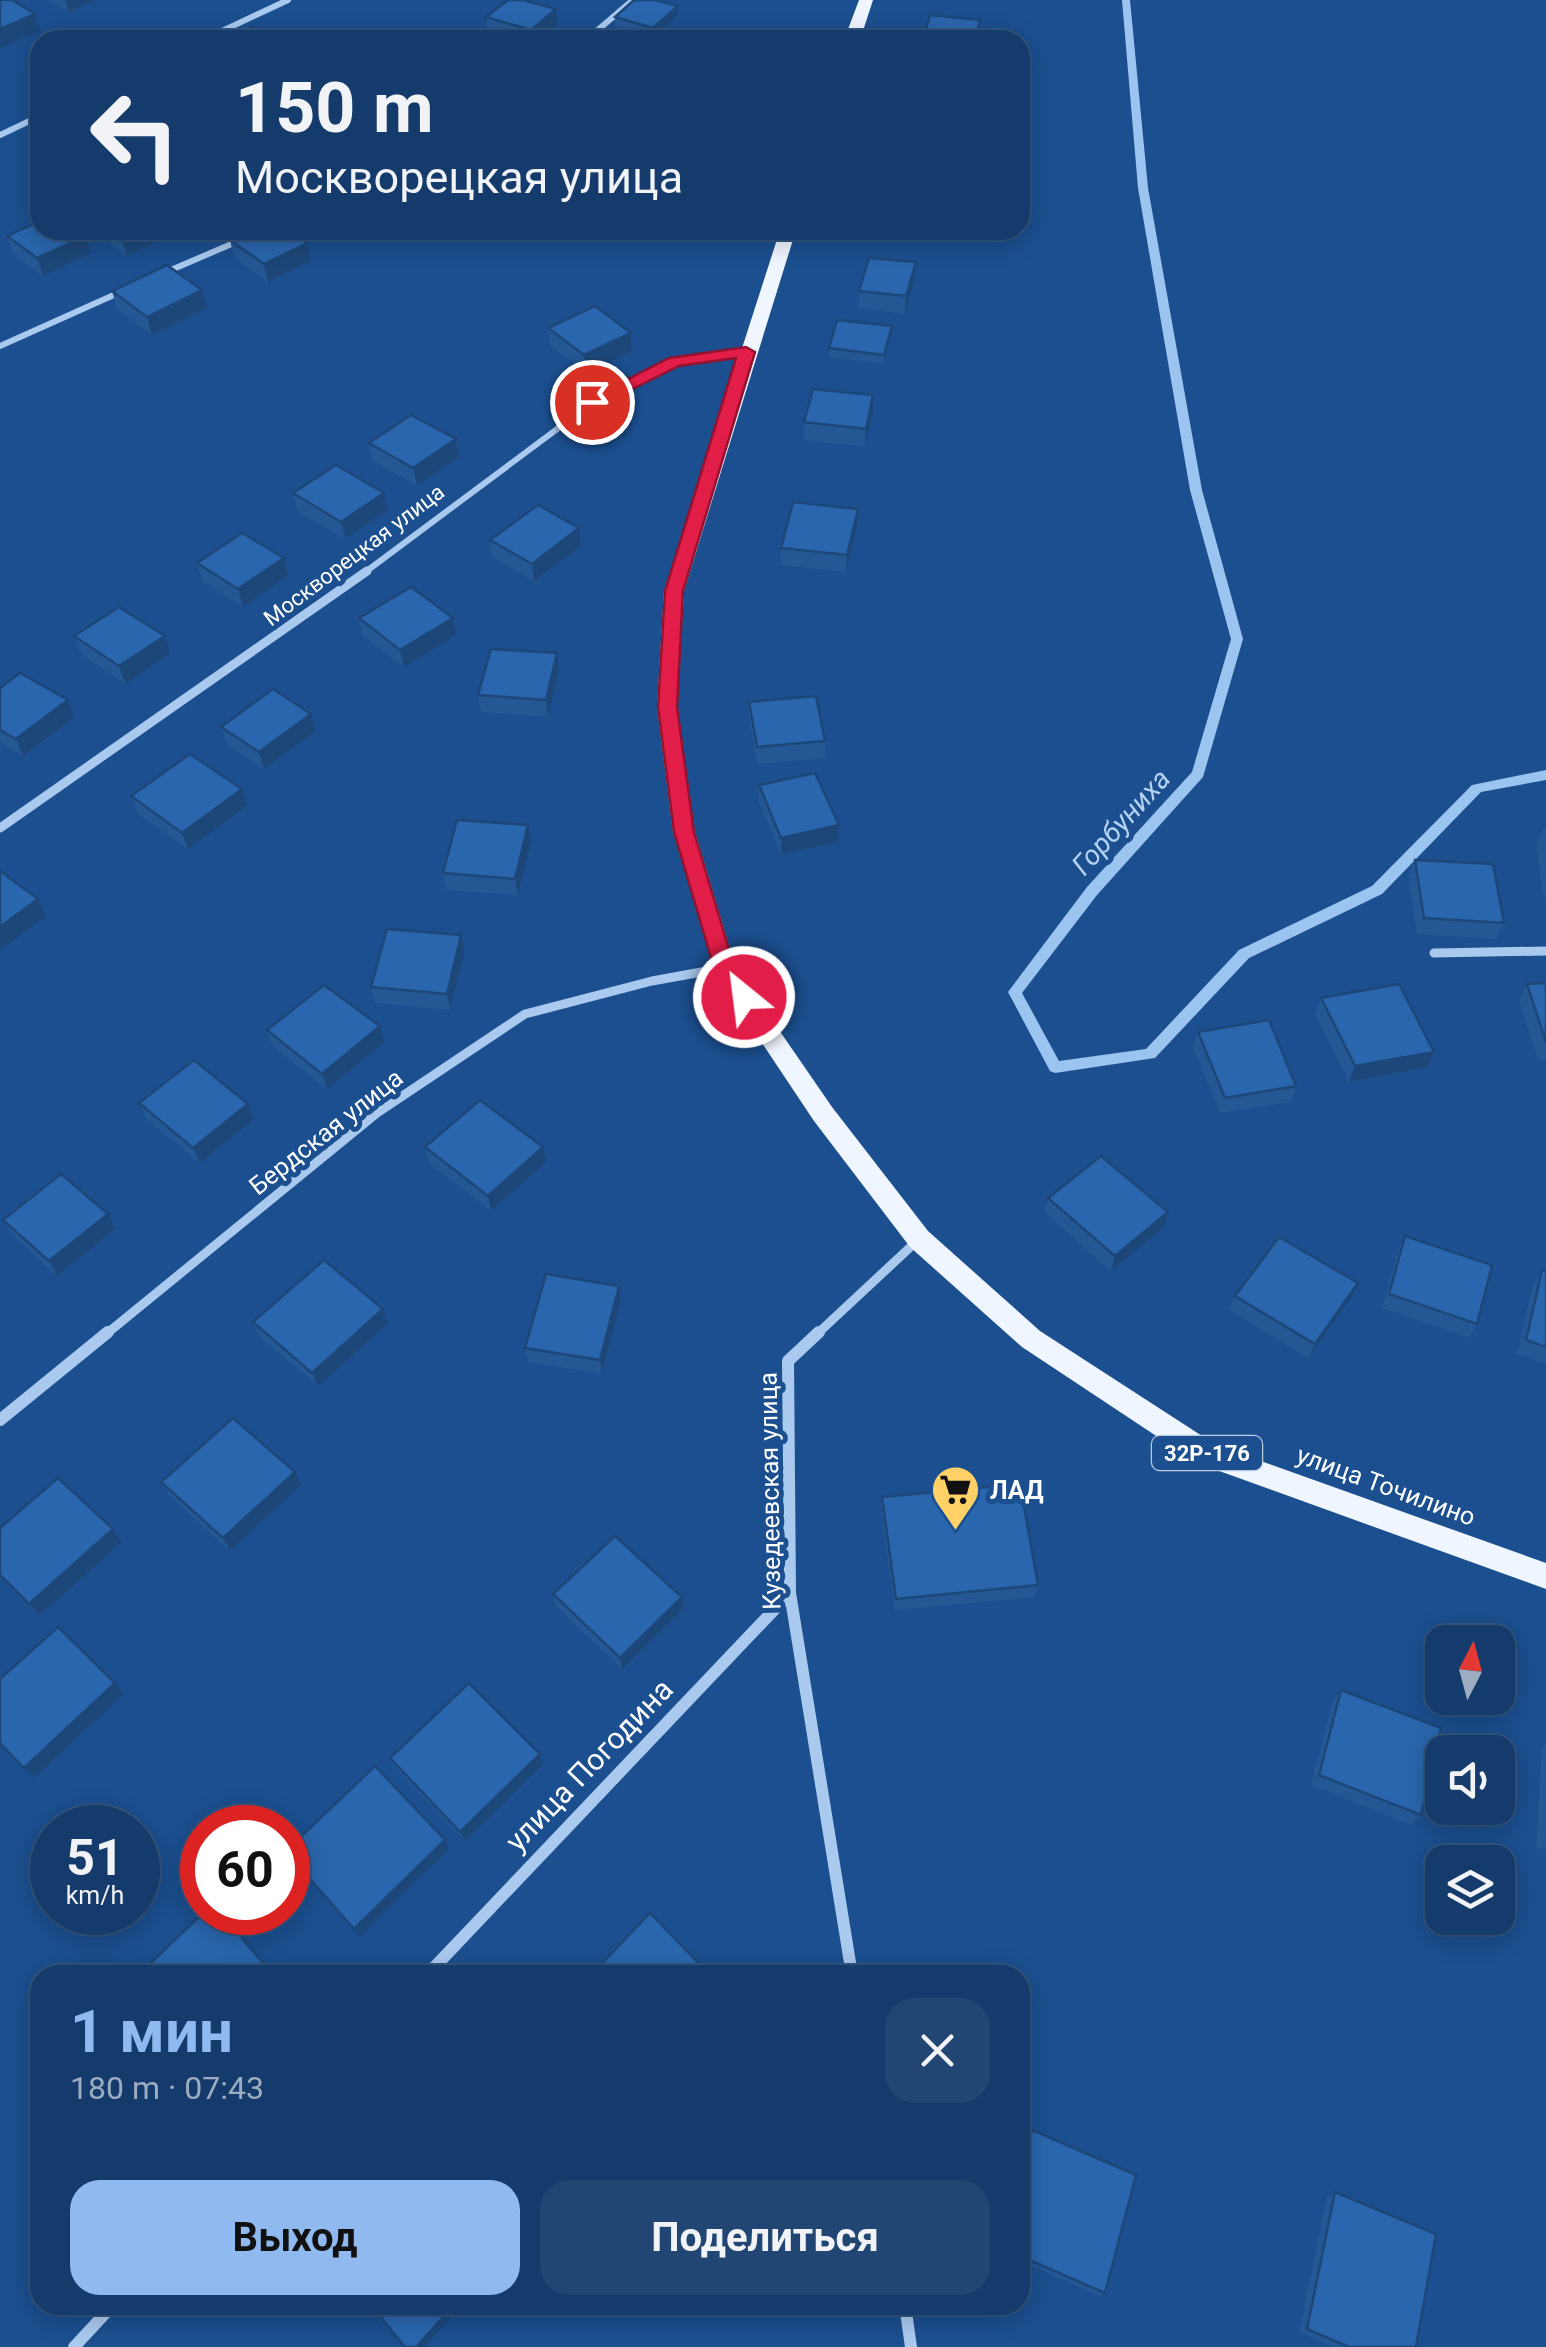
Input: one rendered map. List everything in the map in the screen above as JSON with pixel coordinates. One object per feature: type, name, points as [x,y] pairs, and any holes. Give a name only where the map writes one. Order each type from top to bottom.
[{"type":"main road","points":[[856,30],[866,0]]},
{"type":"main road","name":"32Р-176","points":[[785,240],[746,352],[674,591],[667,707],[684,832],[724,968],[823,1114],[919,1238]]},
{"type":"main road","name":"улица Точилино","points":[[919,1238],[1031,1338],[1207,1454],[1546,1576]]},
{"type":"street","points":[[224,30],[288,0]]},
{"type":"street","points":[[598,30],[633,0]]},
{"type":"street","points":[[0,135],[30,121]]},
{"type":"street","points":[[150,279],[241,240]]},
{"type":"street","points":[[0,346],[134,286]]},
{"type":"street","name":"Москворецкая улица","points":[[0,828],[350,584],[592,402],[675,361],[746,352]]},
{"type":"street","points":[[1434,953],[1546,951]]},
{"type":"street","name":"Бердская улица","points":[[0,1420],[377,1113],[525,1014],[652,981],[724,968]]},
{"type":"street","name":"Кузедеевская улица","points":[[850,1965],[790,1593],[788,1362],[919,1238]]},
{"type":"street","name":"улица Погодина","points":[[437,1965],[790,1593]]},
{"type":"street","points":[[74,2347],[104,2315]]},
{"type":"street","points":[[907,2315],[915,2346]]},
{"type":"building","points":[[0,0],[12,0],[35,14],[0,29]]},
{"type":"building","points":[[508,0],[556,9],[531,30],[486,17]]},
{"type":"building","points":[[634,0],[678,6],[653,28],[615,17]]},
{"type":"building","points":[[930,15],[980,20],[978,30],[926,30]]},
{"type":"building","points":[[30,226],[30,240],[77,240],[37,258],[7,236]]},
{"type":"building","points":[[230,240],[307,243],[264,264]]},
{"type":"building","points":[[869,258],[916,262],[906,296],[859,291]]},
{"type":"building","points":[[167,265],[202,290],[147,317],[112,291]]},
{"type":"building","points":[[595,306],[631,333],[584,355],[548,328]]},
{"type":"building","points":[[837,320],[892,326],[884,355],[829,348]]},
{"type":"building","points":[[813,389],[873,395],[866,429],[804,422]]},
{"type":"building","points":[[411,415],[456,439],[413,468],[369,443]]},
{"type":"building","points":[[336,465],[384,493],[341,522],[293,493]]},
{"type":"building","points":[[793,502],[858,509],[847,555],[781,548]]},
{"type":"building","points":[[538,505],[579,528],[532,564],[490,540]]},
{"type":"building","points":[[242,533],[284,558],[238,589],[197,563]]},
{"type":"building","points":[[411,587],[453,618],[400,650],[359,618]]},
{"type":"building","points":[[119,607],[165,636],[119,666],[74,636]]},
{"type":"building","points":[[491,649],[557,653],[546,700],[478,695]]},
{"type":"building","points":[[20,673],[68,700],[16,739],[0,730],[0,688]]},
{"type":"building","points":[[273,689],[311,714],[259,752],[221,727]]},
{"type":"building","points":[[816,696],[825,741],[757,747],[749,702]]},
{"type":"building","points":[[190,754],[242,789],[182,833],[131,796]]},
{"type":"building","points":[[815,773],[839,825],[781,838],[759,785]]},
{"type":"building","points":[[457,820],[528,825],[515,879],[443,873]]},
{"type":"building","points":[[1415,860],[1493,864],[1504,923],[1424,918]]},
{"type":"building","points":[[0,871],[38,899],[0,927]]},
{"type":"building","points":[[387,929],[461,935],[447,994],[371,987]]},
{"type":"building","points":[[1546,983],[1546,1042],[1527,984]]},
{"type":"building","points":[[1399,984],[1434,1052],[1355,1066],[1321,998]]},
{"type":"building","points":[[324,985],[380,1026],[322,1074],[267,1030]]},
{"type":"building","points":[[1269,1020],[1296,1086],[1225,1098],[1198,1032]]},
{"type":"building","points":[[194,1060],[248,1104],[193,1148],[139,1103]]},
{"type":"building","points":[[480,1100],[543,1147],[488,1196],[425,1147]]},
{"type":"building","points":[[1101,1156],[1168,1212],[1115,1256],[1048,1198]]},
{"type":"building","points":[[61,1174],[108,1214],[49,1261],[3,1220]]},
{"type":"building","points":[[1405,1236],[1492,1265],[1477,1324],[1389,1294]]},
{"type":"building","points":[[1279,1237],[1358,1283],[1315,1344],[1235,1296]]},
{"type":"building","points":[[324,1260],[383,1309],[312,1373],[253,1322]]},
{"type":"building","points":[[1542,1270],[1546,1271],[1546,1347],[1526,1340]]},
{"type":"building","points":[[546,1274],[619,1286],[600,1360],[525,1348]]},
{"type":"building","points":[[233,1418],[295,1472],[223,1538],[161,1482]]},
{"type":"building","points":[[58,1478],[113,1529],[29,1604],[0,1575],[0,1528]]},
{"type":"building","points":[[1020,1484],[1038,1585],[896,1599],[882,1497]]},
{"type":"building","points":[[615,1536],[682,1597],[620,1658],[553,1594]]},
{"type":"building","points":[[58,1627],[115,1683],[24,1768],[0,1743],[0,1679]]},
{"type":"building","points":[[469,1683],[540,1754],[460,1832],[390,1758]]},
{"type":"building","points":[[1341,1690],[1441,1728],[1439,1735],[1425,1735],[1425,1798],[1421,1815],[1319,1775]]},
{"type":"building","points":[[375,1766],[445,1840],[354,1929],[310,1879],[310,1828]]},
{"type":"building","points":[[650,1913],[700,1965],[601,1965]]},
{"type":"building","points":[[180,1935],[239,1935],[265,1965],[148,1965]]},
{"type":"building","points":[[1032,2130],[1136,2175],[1105,2293],[1030,2260]]},
{"type":"building","points":[[1335,2192],[1436,2234],[1416,2347],[1349,2347],[1307,2329]]},
{"type":"building","points":[[379,2315],[445,2315],[416,2347],[405,2347]]},
{"type":"waterway","name":"Горбуниха","points":[[1126,0],[1143,188],[1196,490],[1237,639],[1198,774],[1092,891],[1015,992],[1055,1067],[1150,1054],[1244,954],[1377,890],[1477,788],[1546,775]]},
{"type":"place","name":"ЛАД","points":[[955,1532]]},
{"type":"route","points":[[592,402],[675,361],[746,352],[674,591],[667,707],[684,832],[724,968],[744,997]]}]
